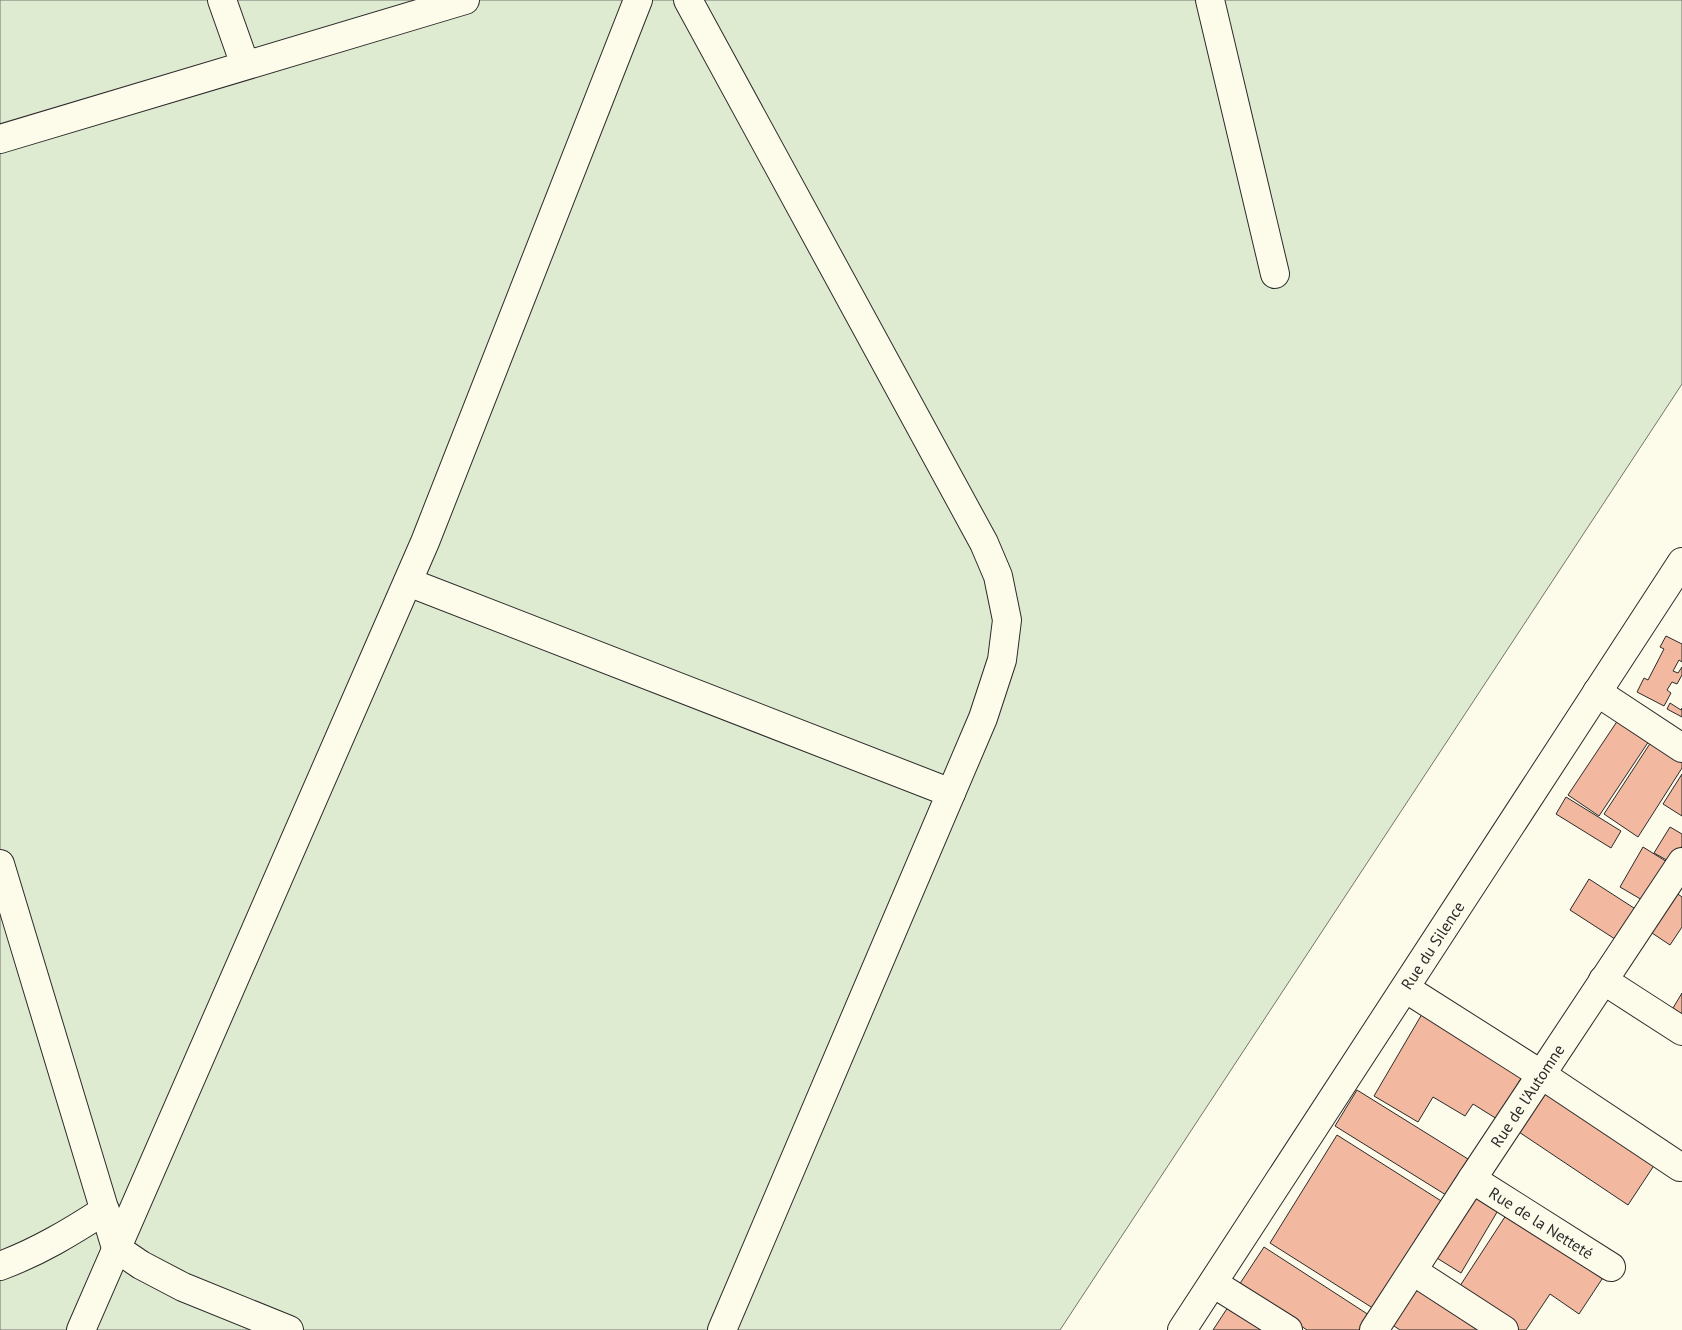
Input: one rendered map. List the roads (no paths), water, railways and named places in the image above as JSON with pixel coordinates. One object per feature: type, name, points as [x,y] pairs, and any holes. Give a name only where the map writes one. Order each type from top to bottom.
[{"type":"street","points":[[222,0],[245,64]]},
{"type":"street","points":[[0,139],[245,64],[465,0]]},
{"type":"street","points":[[81,1330],[426,542],[638,0]]},
{"type":"street","points":[[688,0],[984,543],[998,576],[1007,620],[1002,660],[983,718],[722,1330]]},
{"type":"street","points":[[1210,0],[1275,274]]},
{"type":"street","name":"Rue du Silence","points":[[1182,1330],[1682,564]]},
{"type":"street","points":[[408,582],[951,793]]},
{"type":"street","points":[[1598,692],[1682,748]]},
{"type":"street","name":"Rue de l'Automne","points":[[1374,1330],[1603,980],[1675,889],[1682,862]]},
{"type":"street","points":[[0,864],[116,1248],[141,1265],[183,1287],[289,1330]]},
{"type":"street","points":[[1603,980],[1682,1031]]},
{"type":"street","points":[[1405,988],[1542,1075],[1680,1167]]},
{"type":"street","name":"Rue de la Netteté","points":[[1472,1179],[1611,1267]]},
{"type":"street","points":[[0,1266],[23,1258],[64,1237],[105,1210]]},
{"type":"street","points":[[1413,1271],[1504,1330]]},
{"type":"street","points":[[1213,1283],[1288,1330]]}]
